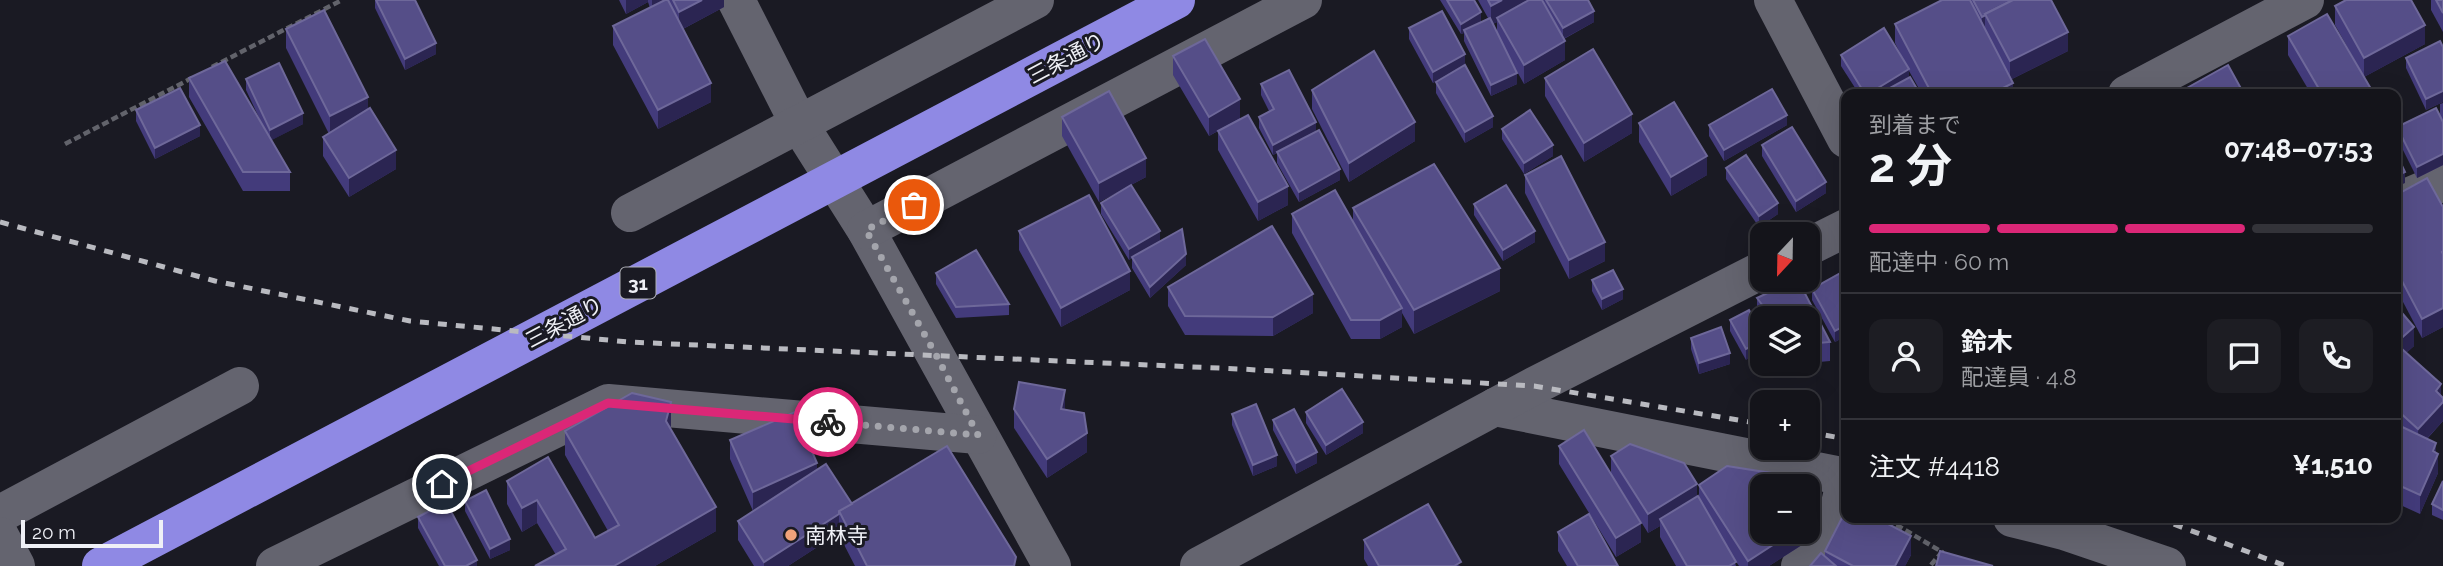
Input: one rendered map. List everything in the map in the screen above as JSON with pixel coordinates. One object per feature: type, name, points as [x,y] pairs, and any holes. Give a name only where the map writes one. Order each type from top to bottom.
[{"type":"highway","name":"三条通り","points":[[101,566],[1176,0]]},
{"type":"street","points":[[736,0],[799,124],[866,230],[1052,566]]},
{"type":"street","points":[[630,213],[1035,0]]},
{"type":"street","points":[[866,230],[1303,0]]},
{"type":"street","points":[[1773,0],[1841,129]]},
{"type":"street","points":[[2136,89],[2305,0]]},
{"type":"street","points":[[2401,200],[2443,182]]},
{"type":"street","points":[[1820,242],[1841,233]]},
{"type":"street","points":[[1199,566],[1495,407],[1750,276]]},
{"type":"street","points":[[0,514],[240,386]]},
{"type":"street","points":[[275,566],[608,403],[978,435]]},
{"type":"street","points":[[1495,407],[1841,476]]},
{"type":"street","points":[[1800,566],[1841,499]]},
{"type":"street","points":[[2032,523],[2167,566]]},
{"type":"street","points":[[0,536],[16,566]]},
{"type":"path","points":[[209,69],[342,0]]},
{"type":"path","points":[[65,144],[197,75]]},
{"type":"path","points":[[1893,523],[1942,552],[1930,566]]},
{"type":"building","points":[[376,0],[415,0],[436,43],[405,59]]},
{"type":"building","points":[[668,0],[711,83],[658,110],[613,26]]},
{"type":"building","points":[[673,0],[702,0],[679,12]]},
{"type":"building","points":[[1447,0],[1474,0],[1481,12],[1461,24]]},
{"type":"building","points":[[1488,0],[1502,0],[1491,6]]},
{"type":"building","points":[[1529,0],[1542,0],[1565,41],[1524,65],[1497,18]]},
{"type":"building","points":[[1546,0],[1588,0],[1594,11],[1563,28]]},
{"type":"building","points":[[1942,0],[1970,0],[2013,83],[2001,89],[1929,89],[1895,24]]},
{"type":"building","points":[[1973,0],[2013,0],[1982,17]]},
{"type":"building","points":[[2013,0],[2051,0],[2068,32],[2010,61],[1985,14]]},
{"type":"building","points":[[2346,0],[2411,0],[2425,25],[2364,58],[2335,6]]},
{"type":"building","points":[[2436,0],[2443,0],[2443,13]]},
{"type":"building","points":[[324,10],[368,97],[330,116],[286,29]]},
{"type":"building","points":[[1442,11],[1465,54],[1433,72],[1409,28]]},
{"type":"building","points":[[2327,14],[2371,89],[2319,89],[2288,36]]},
{"type":"building","points":[[1490,18],[1517,73],[1491,85],[1464,30]]},
{"type":"building","points":[[1884,28],[1909,69],[1876,89],[1862,89],[1841,55]]},
{"type":"building","points":[[1205,39],[1240,99],[1209,117],[1173,56]]},
{"type":"building","points":[[2440,41],[2443,47],[2443,91],[2426,99],[2406,58]]},
{"type":"building","points":[[1593,49],[1632,114],[1584,143],[1545,78]]},
{"type":"building","points":[[1374,51],[1415,122],[1349,163],[1312,90]]},
{"type":"building","points":[[225,61],[290,172],[243,172],[189,78]]},
{"type":"building","points":[[279,63],[303,113],[270,130],[246,79]]},
{"type":"building","points":[[1465,65],[1493,116],[1465,132],[1436,82]]},
{"type":"building","points":[[2228,65],[2241,89],[2185,89]]},
{"type":"building","points":[[1289,70],[1316,122],[1273,145],[1259,117],[1274,109],[1261,84]]},
{"type":"building","points":[[1910,77],[1917,89],[1888,89]]},
{"type":"building","points":[[180,88],[200,125],[155,148],[136,110]]},
{"type":"building","points":[[1772,89],[1787,115],[1724,150],[1709,125]]},
{"type":"building","points":[[1109,91],[1146,158],[1099,183],[1062,117]]},
{"type":"building","points":[[1674,102],[1707,156],[1671,177],[1639,123]]},
{"type":"building","points":[[370,108],[396,150],[349,178],[323,137]]},
{"type":"building","points":[[2436,108],[2443,122],[2443,154],[2417,167],[2401,135],[2401,125]]},
{"type":"building","points":[[1530,110],[1553,145],[1524,163],[1502,129]]},
{"type":"building","points":[[1248,115],[1288,186],[1258,202],[1218,131]]},
{"type":"building","points":[[1792,127],[1826,182],[1796,201],[1762,145]]},
{"type":"building","points":[[1319,130],[1340,169],[1299,192],[1277,152]]},
{"type":"building","points":[[1746,155],[1778,203],[1759,216],[1726,168]]},
{"type":"building","points":[[1561,156],[1605,242],[1569,260],[1525,175]]},
{"type":"building","points":[[1434,164],[1500,268],[1414,310],[1353,208]]},
{"type":"building","points":[[2427,178],[2443,207],[2443,308],[2422,319],[2401,282],[2401,192]]},
{"type":"building","points":[[1131,185],[1160,231],[1129,249],[1101,203]]},
{"type":"building","points":[[1506,185],[1535,231],[1503,250],[1474,204]]},
{"type":"building","points":[[1335,190],[1402,308],[1380,320],[1351,320],[1292,214]]},
{"type":"building","points":[[1089,195],[1130,271],[1061,308],[1019,231]]},
{"type":"building","points":[[1272,226],[1313,294],[1273,317],[1185,316],[1168,287]]},
{"type":"building","points":[[1182,229],[1186,254],[1150,287],[1132,257]]},
{"type":"building","points":[[976,250],[1009,304],[956,307],[936,273]]},
{"type":"building","points":[[1613,270],[1623,289],[1602,299],[1592,280]]},
{"type":"building","points":[[1841,273],[1841,328],[1835,331],[1814,292],[1820,292],[1820,285]]},
{"type":"building","points":[[1770,292],[1804,292],[1811,306],[1763,306],[1757,298]]},
{"type":"building","points":[[1749,310],[1750,347],[1746,349],[1730,320]]},
{"type":"building","points":[[2401,312],[2414,327],[2401,339]]},
{"type":"building","points":[[1820,323],[1830,342],[1820,343]]},
{"type":"building","points":[[1721,327],[1730,353],[1699,363],[1691,338]]},
{"type":"building","points":[[2401,350],[2441,384],[2436,391],[2443,398],[2443,402],[2418,429],[2401,414]]},
{"type":"building","points":[[1019,382],[1065,390],[1061,409],[1084,413],[1087,433],[1047,459],[1014,409]]},
{"type":"building","points":[[1342,389],[1363,422],[1326,445],[1306,412]]},
{"type":"building","points":[[632,393],[671,402],[666,421],[716,507],[614,566],[535,566],[566,549],[537,500],[522,508],[507,481],[548,457],[595,538],[619,525],[565,431]]},
{"type":"building","points":[[1256,404],[1277,455],[1253,465],[1232,414]]},
{"type":"building","points":[[1294,409],[1317,452],[1296,463],[1273,420]]},
{"type":"building","points":[[795,412],[817,463],[753,492],[730,440]]},
{"type":"building","points":[[2401,426],[2436,443],[2433,451],[2438,454],[2420,495],[2401,486]]},
{"type":"building","points":[[1584,430],[1641,523],[1616,538],[1559,446]]},
{"type":"building","points":[[1630,444],[1684,463],[1697,484],[1648,514],[1611,456]]},
{"type":"building","points":[[947,446],[1016,557],[1014,566],[867,566],[839,511]]},
{"type":"building","points":[[826,464],[852,504],[764,562],[738,521]]},
{"type":"building","points":[[1727,466],[1778,474],[1750,474],[1750,544],[1774,544],[1748,561],[1699,485]]},
{"type":"building","points":[[2443,481],[2443,510],[2432,504]]},
{"type":"building","points":[[486,490],[510,539],[490,549],[465,501]]},
{"type":"building","points":[[1698,496],[1736,562],[1729,566],[1687,566],[1660,519]]},
{"type":"building","points":[[446,502],[477,560],[466,566],[445,566],[418,517]]},
{"type":"building","points":[[1428,504],[1461,562],[1454,566],[1379,566],[1364,540]]},
{"type":"building","points":[[1589,514],[1618,566],[1578,566],[1558,532]]},
{"type":"building","points":[[1841,520],[1841,523],[1886,523],[1911,536],[1895,566],[1853,566],[1825,551]]},
{"type":"building","points":[[1940,551],[1993,566],[1936,566]]},
{"type":"building","points":[[1821,553],[1836,566],[1810,566]]},
{"type":"railway","points":[[0,222],[215,281],[410,321],[628,342],[1240,369],[1534,386],[1750,422]]},
{"type":"railway","points":[[1820,434],[1841,438]]},
{"type":"railway","points":[[2170,523],[2286,566]]},
{"type":"way so far","points":[[828,422],[978,435],[866,230],[914,205]]},
{"type":"place","name":"南林寺","points":[[791,535]]},
{"type":"route","points":[[442,484],[608,403],[828,422]]}]
